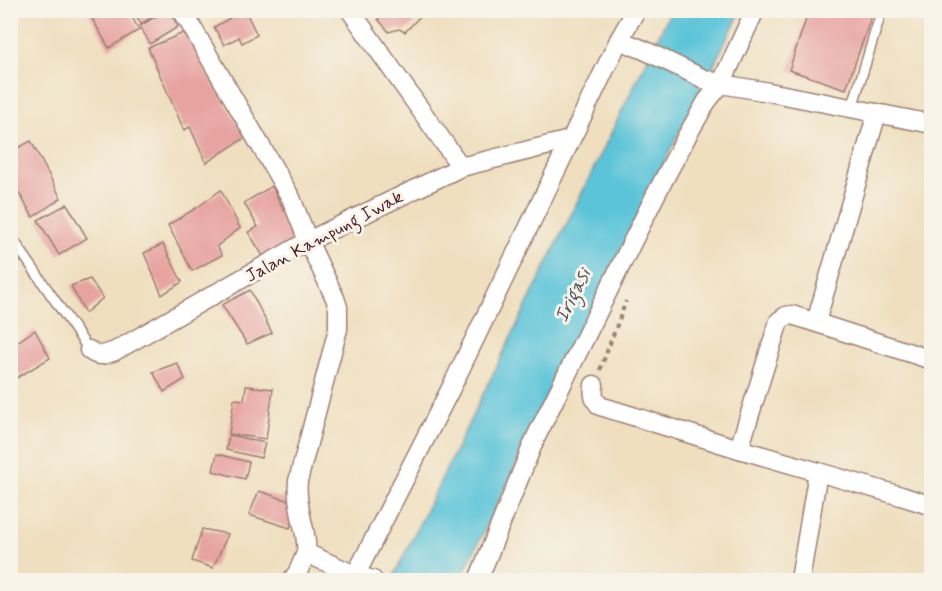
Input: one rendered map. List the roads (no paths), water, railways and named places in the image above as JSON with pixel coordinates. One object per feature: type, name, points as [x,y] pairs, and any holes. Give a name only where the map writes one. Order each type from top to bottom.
[{"type":"street","points":[[182,10],[291,198],[338,307],[338,329],[298,481],[297,491],[307,544],[306,553],[292,580]]},
{"type":"street","points":[[350,10],[461,167]]},
{"type":"street","points":[[306,553],[363,579],[451,387],[619,40],[636,10]]},
{"type":"street","points":[[478,580],[535,439],[655,196],[707,101],[712,82],[755,10]]},
{"type":"street","points":[[619,40],[712,82],[932,124]]},
{"type":"street","points":[[816,322],[877,113]]},
{"type":"street","name":"Jalan Kampung Iwak","points":[[89,350],[95,355],[104,355],[114,351],[308,241],[461,167],[570,140]]},
{"type":"street","points":[[739,449],[779,321],[786,316],[792,315],[816,322],[932,360]]},
{"type":"street","points":[[594,385],[593,394],[600,406],[932,506]]},
{"type":"street","points":[[800,580],[818,472]]},
{"type":"lane","points":[[852,108],[880,16]]},
{"type":"lane","points":[[10,236],[89,350]]},
{"type":"water","name":"Irigasi","points":[[671,11],[741,11],[676,138],[460,580],[392,580]]}]
